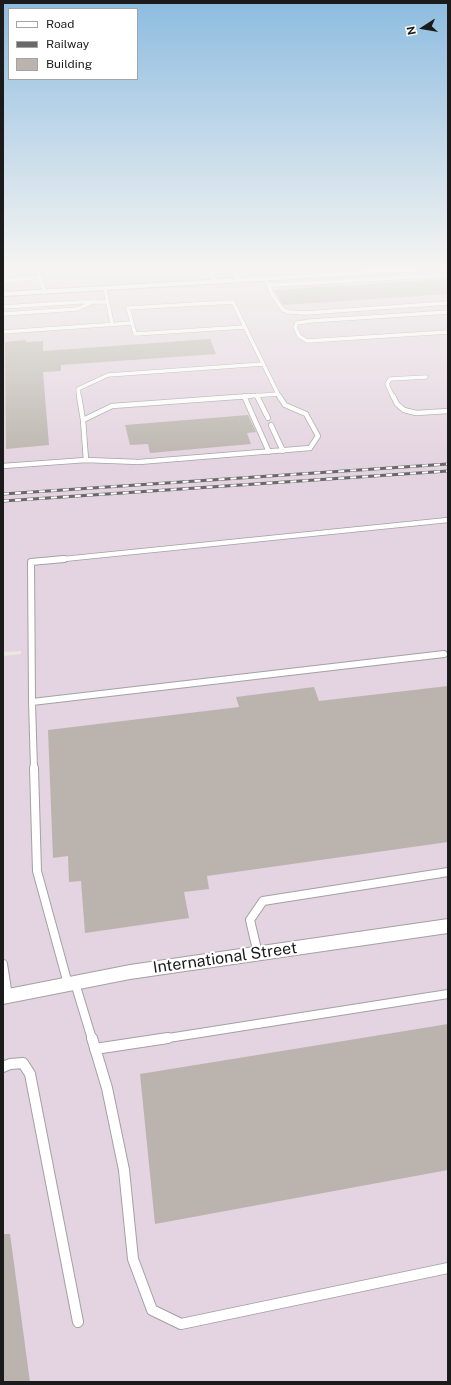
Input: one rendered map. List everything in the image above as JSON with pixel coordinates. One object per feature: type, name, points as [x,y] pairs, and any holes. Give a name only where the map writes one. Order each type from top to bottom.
[{"type":"street","name":"International Street","points":[[6,997],[130,972],[448,926]]},
{"type":"lane","points":[[3,466],[86,460],[139,462],[310,448],[318,436],[306,414],[285,406],[249,335]]},
{"type":"lane","points":[[299,335],[307,341],[320,341],[411,335]]},
{"type":"lane","points":[[86,460],[83,420],[78,389],[108,375],[263,364]]},
{"type":"lane","points":[[426,377],[390,380],[387,384],[397,404],[404,410],[416,413],[448,411]]},
{"type":"lane","points":[[83,420],[112,406],[278,394]]},
{"type":"lane","points":[[257,395],[268,418]]},
{"type":"lane","points":[[244,396],[269,452]]},
{"type":"lane","points":[[271,425],[283,451]]},
{"type":"lane","points":[[448,520],[31,562],[32,702],[37,871],[71,984],[107,1088],[124,1170],[133,1259],[152,1310],[180,1324],[448,1268]]},
{"type":"lane","points":[[32,702],[444,654]]},
{"type":"lane","points":[[258,954],[250,920],[263,901],[448,872]]},
{"type":"lane","points":[[3,964],[6,997]]},
{"type":"lane","points":[[95,1050],[448,994]]},
{"type":"lane","points":[[3,1067],[10,1064],[23,1063],[30,1074],[78,1322]]},
{"type":"shaded area","points":[[3,335],[448,335],[448,1382],[3,1382],[3,656],[21,654],[21,651],[3,652]]},
{"type":"building","points":[[210,339],[216,354],[61,365],[61,371],[43,372],[49,445],[6,449],[5,342],[26,340],[26,342],[43,341],[43,351]]},
{"type":"building","points":[[248,415],[256,432],[247,433],[251,444],[150,453],[148,444],[130,445],[125,425]]},
{"type":"building","points":[[448,686],[448,842],[207,876],[209,889],[184,892],[189,918],[85,933],[81,881],[69,882],[68,856],[53,858],[48,730],[239,707],[236,697],[314,687],[319,701]]},
{"type":"building","points":[[448,1024],[448,1170],[155,1224],[140,1074]]},
{"type":"building","points":[[3,1234],[10,1234],[30,1382],[3,1382]]},
{"type":"railway","points":[[3,494],[448,464]]},
{"type":"railway","points":[[3,501],[448,471]]}]
